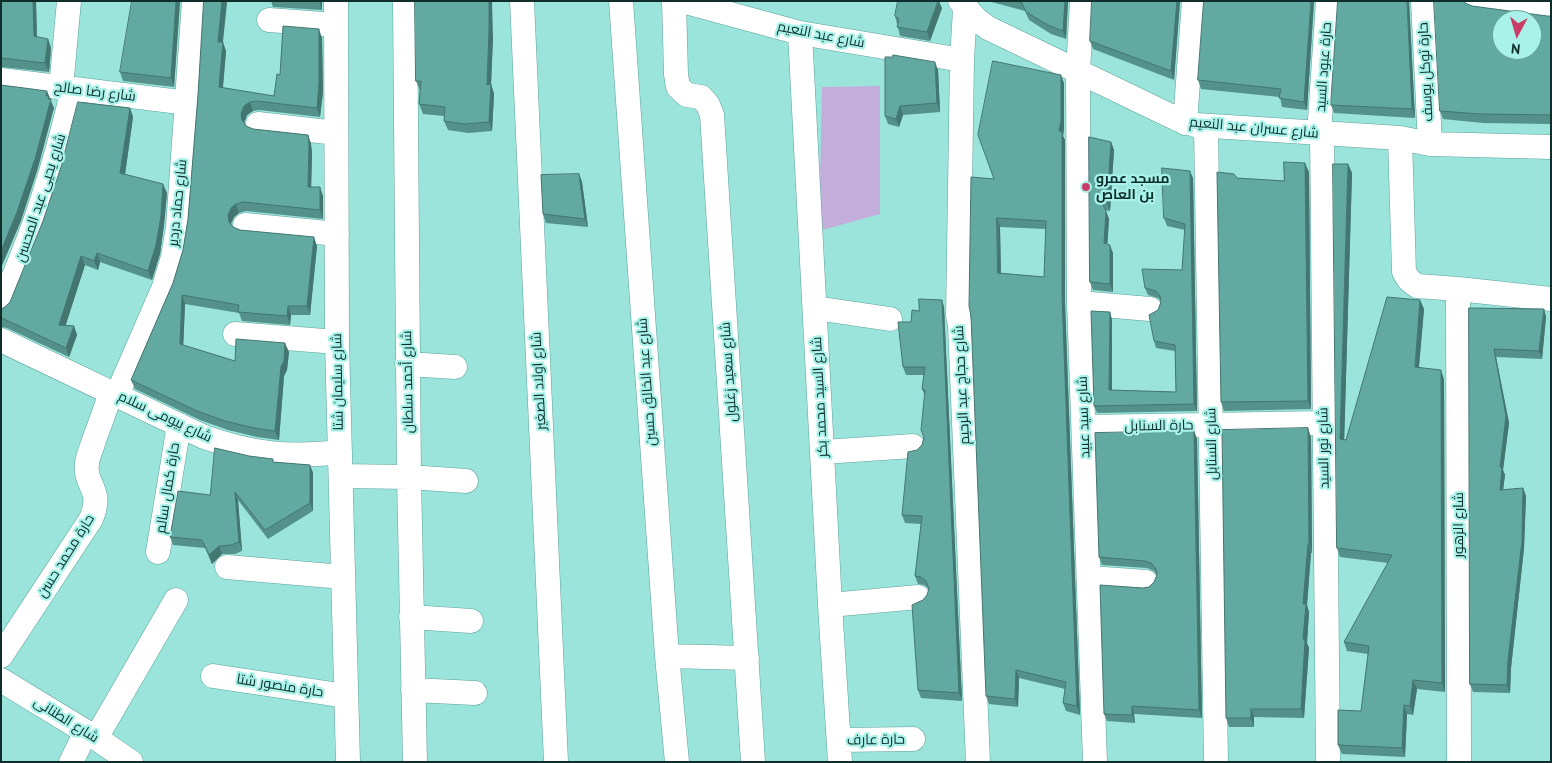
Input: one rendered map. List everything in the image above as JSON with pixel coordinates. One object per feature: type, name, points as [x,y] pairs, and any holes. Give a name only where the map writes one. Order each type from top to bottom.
[{"type":"street","name":"شارع يحيى عبد المحسن","points":[[1,305],[16,274],[39,214],[58,152],[67,88],[69,1]]},
{"type":"street","name":"شارع حماد دردير","points":[[114,394],[164,287],[172,257],[178,227],[194,1]]},
{"type":"street","name":"شارع سليمان شتا","points":[[336,1],[337,342],[348,762]]},
{"type":"street","name":"شارع أحمد سلطان","points":[[405,1],[409,478],[415,762]]},
{"type":"street","name":"شارع اولاد الصغير","points":[[522,1],[556,762]]},
{"type":"street","name":"شارع عبد الخالق حسين","points":[[621,1],[667,656],[677,762]]},
{"type":"street","name":"شارع سعيد زغلول","points":[[674,1],[678,87],[687,95],[702,97],[712,115],[753,762]]},
{"type":"street","name":"شارع عبد النعيم","points":[[682,1],[736,8],[800,33],[962,60]]},
{"type":"street","name":"شارع سيد عبيد","points":[[1082,1],[1078,71],[1079,303],[1095,762]]},
{"type":"street","name":"شارع السنابل","points":[[1194,1],[1196,124],[1212,425],[1216,762]]},
{"type":"street","name":"حارة عبود السيد","points":[[1320,134],[1328,1]]},
{"type":"street","name":"حارة توكل يوسف","points":[[1423,1],[1430,144]]},
{"type":"street","points":[[1477,1],[1551,11]]},
{"type":"street","name":"شارع عسران عبد النعيم","points":[[970,8],[988,28],[1196,124],[1400,138],[1430,144],[1551,147]]},
{"type":"street","name":"شارع حجاج عبد الرحيم","points":[[970,8],[962,60],[958,316],[960,325],[978,762]]},
{"type":"street","points":[[269,20],[336,25]]},
{"type":"street","name":"شارع السيد محمد بكر","points":[[800,33],[839,751]]},
{"type":"street","name":"شارع رضا صالح","points":[[1,80],[188,104]]},
{"type":"street","points":[[258,124],[336,133]]},
{"type":"street","name":"شارع نور السيد","points":[[1320,134],[1328,762]]},
{"type":"street","points":[[1400,138],[1404,272],[1409,280],[1417,286],[1551,299]]},
{"type":"street","points":[[245,225],[337,234]]},
{"type":"street","name":"شارع الزهور","points":[[1458,289],[1459,762]]},
{"type":"street","points":[[1079,303],[1150,308]]},
{"type":"street","points":[[815,308],[890,319]]},
{"type":"street","points":[[235,334],[337,342]]},
{"type":"street","name":"شارع بيومى سلام","points":[[1,340],[204,437],[230,446],[256,453],[303,455],[340,452]]},
{"type":"street","points":[[408,364],[455,367]]},
{"type":"street","name":"حارة محمد حسن","points":[[1,656],[92,519],[96,509],[96,497],[93,486],[88,479],[87,461],[114,394]]},
{"type":"street","name":"حارة السنابل","points":[[1084,427],[1324,423]]},
{"type":"street","name":"حارة كمال سالم","points":[[158,552],[179,424]]},
{"type":"street","points":[[823,452],[913,446]]},
{"type":"street","points":[[341,476],[466,481]]},
{"type":"street","points":[[227,567],[343,577]]},
{"type":"street","points":[[1090,578],[1146,582]]},
{"type":"street","points":[[830,605],[918,597]]},
{"type":"street","points":[[71,762],[91,735],[176,600]]},
{"type":"street","points":[[411,616],[471,621]]},
{"type":"street","points":[[667,656],[747,658]]},
{"type":"street","name":"حارة منصور شتا","points":[[214,676],[346,696]]},
{"type":"street","name":"شارع الطنانى","points":[[1,680],[131,762]]},
{"type":"street","points":[[413,690],[475,693]]},
{"type":"street","name":"حارة عارف","points":[[839,751],[913,739]]},
{"type":"shaded area","points":[[880,86],[880,214],[819,231],[822,87]]},
{"type":"building","points":[[1,1],[33,1],[34,36],[48,39],[45,63],[1,58]]},
{"type":"building","points":[[132,1],[176,1],[171,78],[120,72]]},
{"type":"building","points":[[204,1],[222,1],[218,42],[223,42],[219,87],[274,96],[277,74],[280,75],[283,26],[319,29],[317,108],[256,101],[244,106],[241,114],[246,126],[253,129],[308,135],[308,187],[320,187],[320,210],[243,202],[231,208],[228,215],[229,222],[233,227],[240,230],[314,237],[307,306],[288,306],[287,316],[238,312],[239,305],[182,295],[180,344],[235,361],[236,339],[285,343],[275,431],[225,421],[197,411],[131,380],[173,283],[183,250],[188,219]]},
{"type":"building","points":[[415,1],[489,1],[487,85],[491,84],[489,122],[464,124],[444,121],[445,107],[419,104],[421,81],[416,81]]},
{"type":"building","points":[[898,1],[938,1],[927,32],[897,27],[899,19],[895,16]]},
{"type":"building","points":[[1016,1],[1065,1],[1063,31],[1048,25],[1026,12],[1022,3]]},
{"type":"building","points":[[1092,1],[1177,1],[1171,71],[1090,41]]},
{"type":"building","points":[[1204,1],[1311,1],[1304,102],[1279,98],[1281,89],[1198,80]]},
{"type":"building","points":[[1338,1],[1407,1],[1412,109],[1331,105]]},
{"type":"building","points":[[1434,1],[1464,1],[1472,6],[1502,10],[1492,10],[1492,60],[1542,60],[1542,15],[1551,16],[1551,115],[1480,114],[1440,111]]},
{"type":"building","points":[[893,55],[935,62],[937,103],[900,106],[896,119],[885,116],[885,57],[893,57]]},
{"type":"building","points":[[993,61],[1061,75],[1061,121],[1059,131],[1062,132],[1062,295],[1077,706],[1063,703],[1066,682],[1016,670],[1015,699],[986,696],[971,316],[969,306],[971,177],[994,179],[978,135]],"holes":[[[997,218],[1046,221],[1044,277],[998,273]]]},
{"type":"building","points":[[1,85],[47,91],[46,96],[49,96],[48,99],[51,99],[35,159],[1,251]]},
{"type":"building","points":[[78,102],[130,108],[120,173],[163,184],[161,216],[156,245],[148,271],[97,253],[94,261],[81,256],[59,325],[74,326],[66,348],[1,318],[1,309],[10,302],[43,221],[61,167]]},
{"type":"building","points":[[1089,137],[1111,142],[1107,202],[1101,201],[1106,211],[1104,243],[1110,245],[1110,284],[1090,282]]},
{"type":"building","points":[[1284,162],[1305,163],[1308,401],[1221,402],[1217,172],[1234,174],[1237,178],[1284,181]]},
{"type":"building","points":[[1333,164],[1348,164],[1340,439],[1346,440],[1387,297],[1420,300],[1415,367],[1441,370],[1442,683],[1413,680],[1410,706],[1404,705],[1402,748],[1338,745],[1338,710],[1361,711],[1369,646],[1344,642],[1392,555],[1337,548]]},
{"type":"building","points":[[1162,168],[1190,171],[1194,404],[1094,406],[1091,311],[1110,312],[1109,390],[1176,392],[1175,345],[1154,341],[1149,315],[1158,310],[1161,302],[1160,296],[1156,291],[1145,288],[1142,269],[1182,270],[1185,224],[1164,218]]},
{"type":"building","points":[[579,174],[585,219],[543,214],[541,175]]},
{"type":"building","points":[[919,299],[942,300],[959,693],[918,690],[912,605],[923,600],[929,588],[926,581],[921,577],[915,576],[922,516],[902,515],[908,452],[917,450],[922,445],[924,437],[921,430],[925,390],[922,389],[925,367],[903,367],[898,322],[911,322],[912,310],[919,311]]},
{"type":"building","points":[[1469,308],[1544,309],[1539,351],[1494,349],[1506,416],[1500,467],[1502,468],[1500,490],[1523,488],[1522,541],[1508,660],[1507,685],[1470,684]]},
{"type":"building","points":[[1308,428],[1309,544],[1303,604],[1306,604],[1301,709],[1251,709],[1251,718],[1226,718],[1222,430]]},
{"type":"building","points":[[1194,431],[1199,710],[1132,706],[1132,715],[1104,714],[1100,585],[1149,587],[1157,575],[1156,569],[1151,563],[1145,561],[1099,557],[1095,433]]},
{"type":"building","points":[[215,448],[249,456],[273,459],[273,462],[310,465],[310,503],[265,530],[235,492],[239,542],[219,546],[209,555],[202,540],[170,537],[178,491],[210,495]]},
{"type":"place","name":"مسجد عمرو بن العاص","points":[[1086,187]]}]
